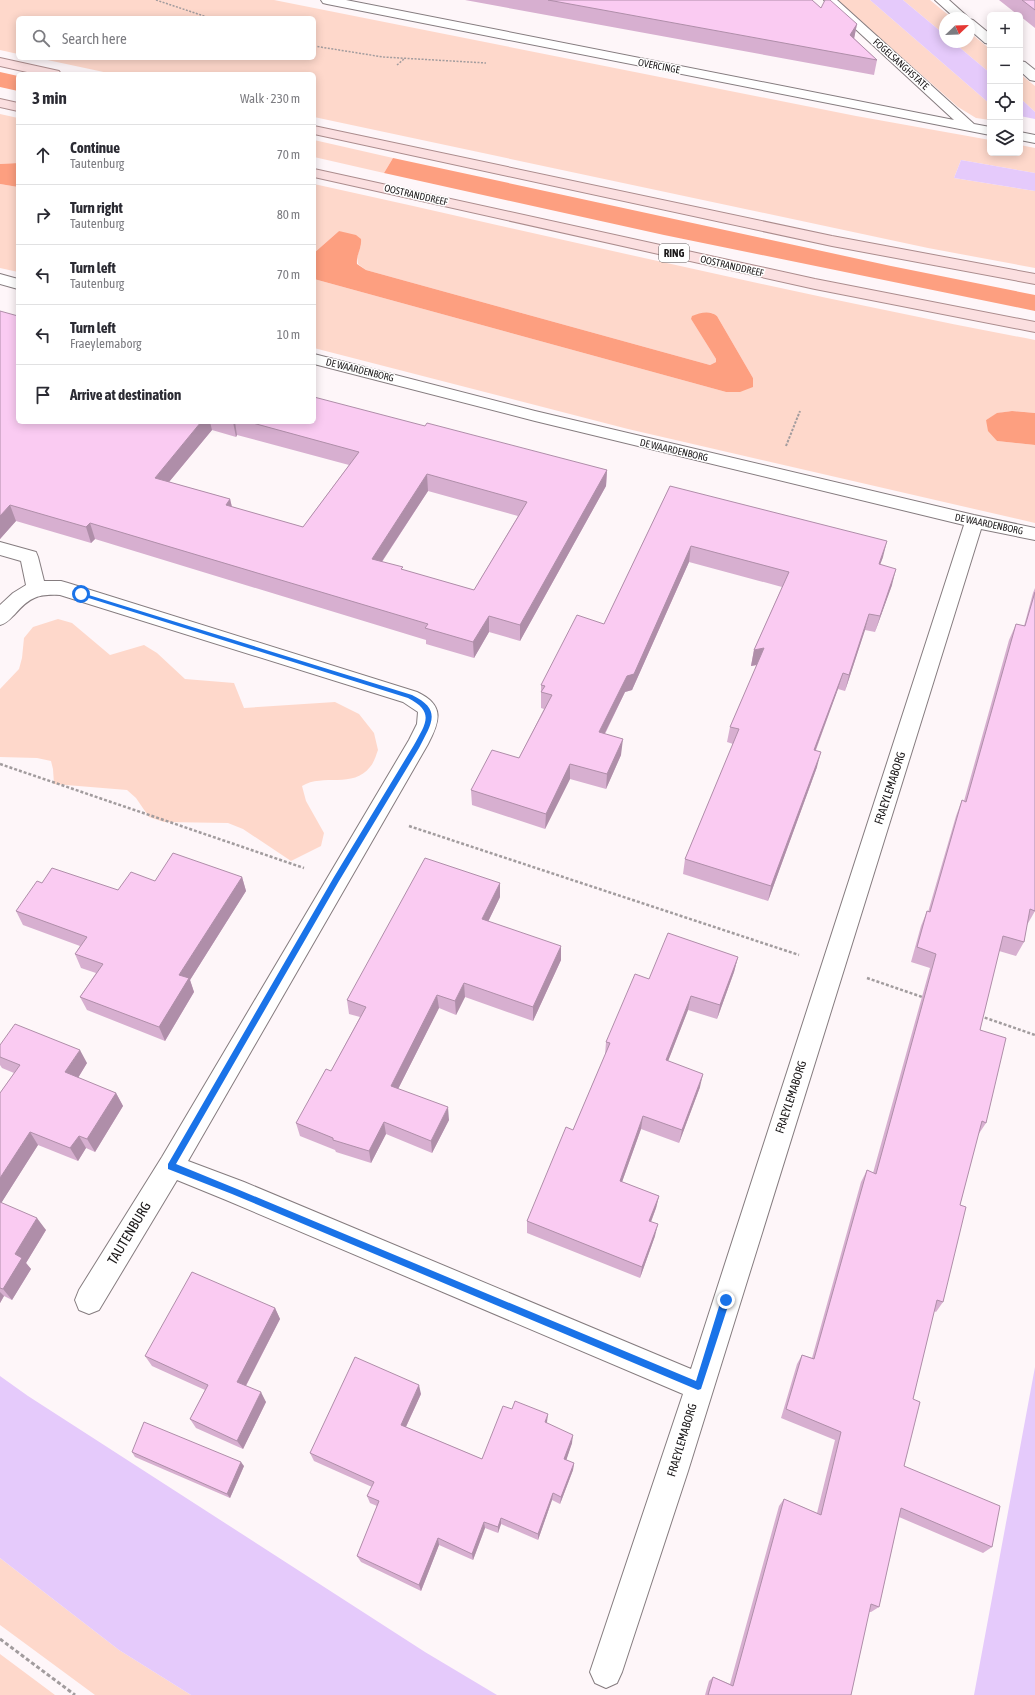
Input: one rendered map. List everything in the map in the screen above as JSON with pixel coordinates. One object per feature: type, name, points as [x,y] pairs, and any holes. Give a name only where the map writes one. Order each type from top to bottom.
[{"type":"main road","points":[[0,62],[45,72]]},
{"type":"main road","points":[[0,103],[16,107]]},
{"type":"main road","points":[[316,130],[832,241],[1035,279]]},
{"type":"main road","name":"OOSTRANDDREEF","points":[[316,173],[815,284],[1035,327]]},
{"type":"street","name":"OVERCINGE","points":[[327,0],[987,131]]},
{"type":"street","name":"FOGELSANGHSTATE","points":[[830,0],[971,128]]},
{"type":"street","points":[[941,0],[956,12]]},
{"type":"street","points":[[975,28],[987,38]]},
{"type":"street","points":[[1023,67],[1035,77]]},
{"type":"street","points":[[1023,137],[1035,139]]},
{"type":"street","points":[[0,279],[16,283]]},
{"type":"street","name":"DE WAARDENBORG","points":[[316,360],[542,418],[974,521],[1035,534]]},
{"type":"street","name":"FRAEYLEMABORG","points":[[606,1672],[673,1471],[698,1386],[974,521]]},
{"type":"street","points":[[0,548],[29,557],[36,588]]},
{"type":"street","name":"TAUTENBURG","points":[[0,618],[21,595],[36,588],[61,588],[395,692],[417,700],[428,710],[429,720],[416,746],[171,1166],[136,1220],[89,1300]]},
{"type":"street","points":[[171,1166],[235,1191],[698,1386]]},
{"type":"path","points":[[156,0],[204,16]]},
{"type":"path","points":[[397,65],[404,59]]},
{"type":"path","points":[[784,450],[800,411]]},
{"type":"path","points":[[0,764],[311,871]]},
{"type":"path","points":[[402,823],[804,957]]},
{"type":"path","points":[[861,977],[932,1000]]},
{"type":"path","points":[[976,1015],[1035,1035]]},
{"type":"path","points":[[0,1639],[75,1695]]},
{"type":"shaded area","points":[[0,0],[274,0],[856,116],[987,139],[987,156],[1023,156],[1023,146],[1035,148],[1035,173],[961,160],[954,178],[1035,191],[1035,268],[928,248],[316,117],[316,72],[104,72],[47,60],[316,60],[316,16],[16,16],[16,54],[0,50]]},
{"type":"shaded area","points":[[837,0],[870,0],[987,101],[987,120],[976,118],[958,107]]},
{"type":"shaded area","points":[[870,0],[903,0],[939,30],[939,48],[960,48],[987,70],[987,101]]},
{"type":"shaded area","points":[[903,0],[930,0],[945,12],[939,12],[939,30]]},
{"type":"shaded area","points":[[975,37],[987,47],[987,70],[960,48],[975,48]]},
{"type":"shaded area","points":[[0,72],[16,76],[16,91],[0,87]]},
{"type":"shaded area","points":[[1023,76],[1035,86],[1035,112],[1023,101]]},
{"type":"shaded area","points":[[1023,101],[1035,112],[1035,119],[1023,117]]},
{"type":"shaded area","points":[[0,114],[16,118],[16,163],[0,164]]},
{"type":"shaded area","points":[[316,140],[393,158],[384,173],[316,157]]},
{"type":"shaded area","points":[[393,158],[891,266],[1035,295],[1035,311],[664,235],[384,173]]},
{"type":"shaded area","points":[[961,160],[1035,173],[1035,191],[954,178]]},
{"type":"shaded area","points":[[16,163],[16,187],[0,184],[0,164]]},
{"type":"shaded area","points":[[0,184],[16,187],[16,272],[0,268]]},
{"type":"shaded area","points":[[316,184],[854,304],[1035,340],[1035,413],[1009,411],[992,416],[986,420],[997,441],[1035,445],[1035,523],[628,429],[316,349],[316,280],[726,392],[753,378],[717,316],[712,313],[691,319],[716,359],[716,362],[710,365],[366,270],[358,264],[357,257],[361,245],[339,231],[316,251]]},
{"type":"shaded area","points":[[339,231],[356,235],[361,239],[357,264],[366,270],[710,365],[716,362],[716,359],[691,319],[692,316],[701,313],[711,313],[717,316],[753,378],[753,387],[740,392],[726,392],[316,280],[316,251]]},
{"type":"shaded area","points":[[1012,411],[1035,413],[1035,445],[997,441],[988,431],[986,420],[997,413]]},
{"type":"shaded area","points":[[58,619],[72,623],[110,655],[144,645],[157,653],[185,679],[234,683],[244,708],[335,702],[359,714],[374,733],[378,750],[371,765],[363,774],[355,777],[310,782],[302,786],[306,801],[324,833],[321,846],[291,861],[243,829],[228,823],[164,822],[149,817],[136,798],[127,790],[54,784],[51,761],[37,758],[0,757],[0,689],[19,669],[22,658],[24,638],[33,627]]},
{"type":"shaded area","points":[[1035,1367],[1035,1695],[974,1695]]},
{"type":"shaded area","points":[[0,1376],[28,1396],[425,1652],[497,1695],[191,1695],[119,1650],[0,1558]]},
{"type":"shaded area","points":[[0,1558],[119,1650],[191,1695],[95,1695],[0,1625]]},
{"type":"shaded area","points":[[0,1654],[55,1695],[0,1695]]},
{"type":"building","points":[[548,0],[812,0],[821,8],[825,0],[830,0],[857,24],[850,35],[877,60]]},
{"type":"building","points":[[1022,0],[1035,0],[1035,10]]},
{"type":"building","points":[[0,311],[16,315],[16,424],[199,424],[155,478],[230,499],[226,505],[303,527],[359,452],[256,424],[316,424],[316,398],[425,426],[427,423],[607,470],[520,625],[489,616],[473,642],[425,628],[428,624],[90,523],[86,527],[10,505],[0,516]],"holes":[[[427,474],[527,502],[474,590],[401,569],[403,567],[372,559]]]},
{"type":"building","points":[[670,486],[887,541],[879,564],[896,569],[880,616],[869,614],[849,675],[843,673],[814,750],[821,752],[771,886],[685,859],[739,729],[730,727],[764,648],[754,650],[789,572],[691,546],[634,674],[627,676],[599,732],[623,739],[607,774],[570,764],[546,814],[471,790],[492,750],[519,758],[552,695],[541,692],[545,686],[541,685],[577,615],[604,624]]},
{"type":"building","points":[[1035,592],[1035,911],[1030,909],[1024,942],[1003,936],[980,1030],[1006,1038],[986,1123],[982,1121],[960,1205],[966,1207],[943,1302],[937,1300],[913,1399],[920,1402],[904,1466],[1000,1506],[992,1547],[901,1508],[879,1607],[871,1604],[851,1695],[708,1695],[713,1677],[733,1686],[784,1499],[821,1515],[841,1432],[786,1409],[802,1355],[814,1359],[867,1170],[876,1174],[936,954],[917,947],[927,911],[930,912],[962,800],[966,802],[1016,624],[1025,626]]},
{"type":"building","points":[[173,853],[242,877],[179,975],[189,978],[159,1027],[80,997],[103,964],[75,954],[87,937],[16,911],[37,881],[42,883],[52,868],[118,890],[131,872],[155,881]]},
{"type":"building","points":[[425,858],[500,883],[482,919],[561,946],[533,1007],[464,983],[455,1001],[437,995],[391,1086],[448,1107],[431,1141],[384,1122],[369,1151],[333,1140],[333,1138],[296,1123],[326,1069],[331,1071],[366,1007],[347,1000]]},
{"type":"building","points":[[668,933],[738,957],[720,1005],[691,996],[666,1060],[703,1074],[682,1130],[643,1116],[620,1181],[659,1196],[649,1221],[658,1224],[642,1267],[527,1221],[566,1127],[573,1130],[610,1043],[606,1042],[635,974],[649,979]]},
{"type":"building","points":[[15,1024],[80,1050],[65,1072],[116,1093],[87,1139],[79,1136],[70,1148],[30,1132],[0,1178],[0,1093],[20,1065],[0,1057],[0,1045]]},
{"type":"building","points":[[0,1202],[37,1218],[15,1254],[22,1258],[3,1289],[0,1288]]},
{"type":"building","points":[[192,1272],[275,1308],[237,1382],[261,1392],[237,1441],[190,1419],[208,1385],[145,1356]]},
{"type":"building","points":[[355,1357],[419,1385],[401,1425],[482,1459],[503,1406],[512,1409],[515,1401],[548,1414],[545,1422],[573,1435],[564,1459],[574,1463],[561,1497],[553,1493],[538,1534],[501,1518],[498,1527],[484,1522],[472,1554],[438,1538],[419,1585],[357,1556],[379,1501],[367,1496],[374,1482],[310,1453]]},
{"type":"building","points":[[144,1422],[241,1462],[227,1494],[132,1452]]},
{"type":"route","points":[[81,594],[410,697],[422,702],[428,710],[429,715],[428,725],[416,746],[337,879],[171,1166],[235,1191],[698,1386],[726,1300]]}]
